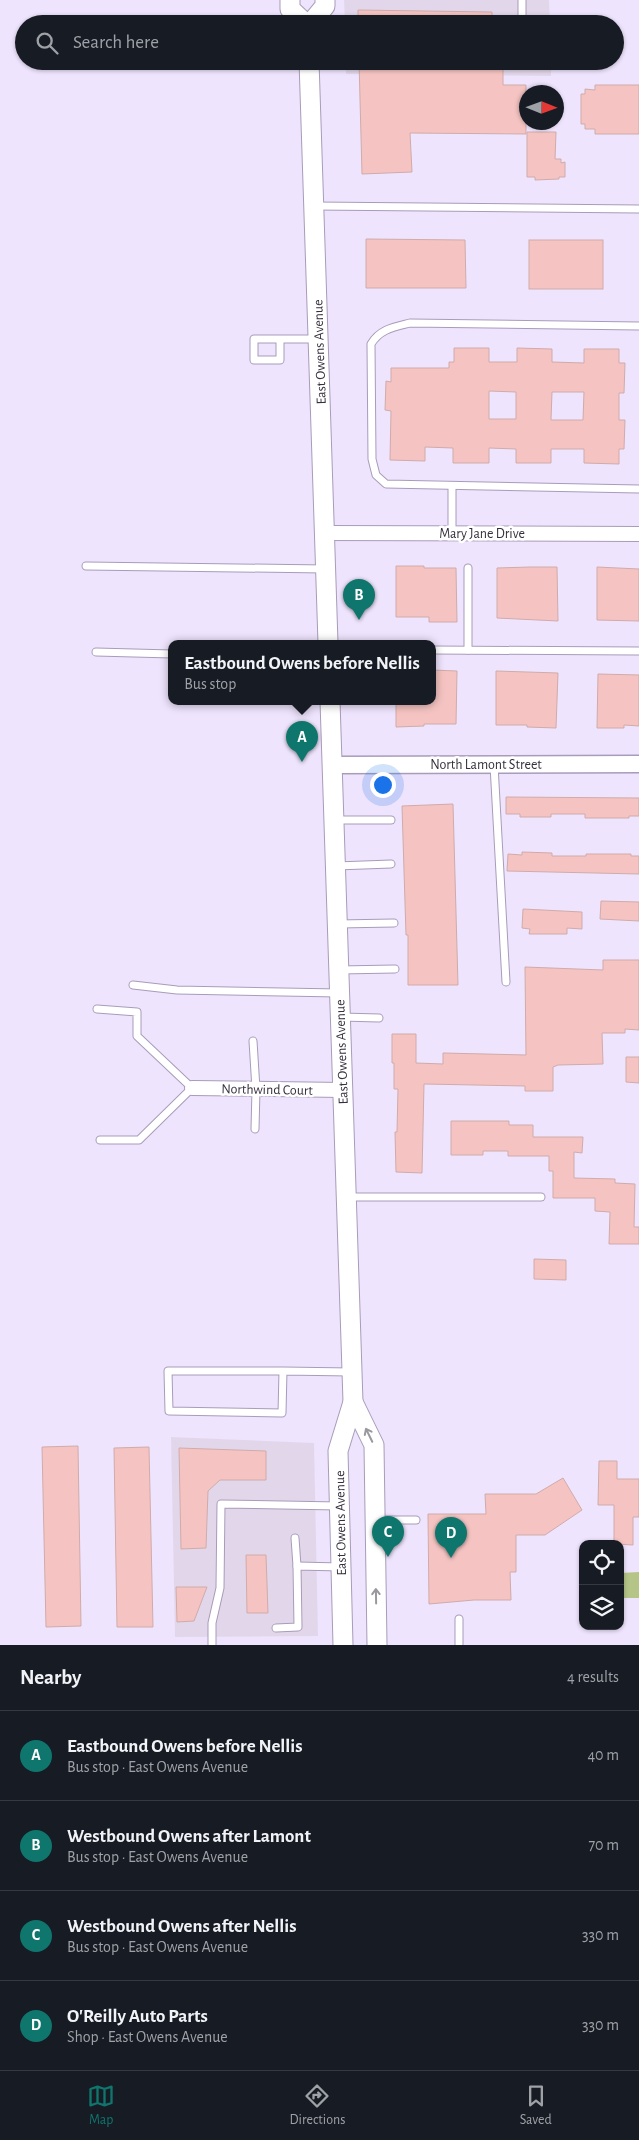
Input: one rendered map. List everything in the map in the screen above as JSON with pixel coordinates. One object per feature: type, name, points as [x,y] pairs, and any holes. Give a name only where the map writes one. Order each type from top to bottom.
[{"type":"main road","points":[[290,0],[290,9],[297,15]]},
{"type":"main road","points":[[316,15],[325,6],[325,0]]},
{"type":"main road","name":"East Owens Avenue","points":[[310,70],[328,640]]},
{"type":"main road","name":"East Owens Avenue","points":[[330,705],[353,1402],[338,1451],[343,1645]]},
{"type":"main road","name":"East Owens Avenue","points":[[353,1402],[374,1445],[377,1645]]},
{"type":"street","name":"Mary Jane Drive","points":[[325,533],[639,534]]},
{"type":"street","name":"North Lamont Street","points":[[332,765],[639,764]]},
{"type":"street","name":"Northwind Court","points":[[192,1088],[343,1090]]},
{"type":"lane","points":[[522,0],[522,15]]},
{"type":"lane","points":[[314,206],[639,209]]},
{"type":"lane","points":[[639,326],[410,323],[386,329],[376,336],[371,344],[372,459],[376,475],[386,484],[639,488]]},
{"type":"lane","points":[[280,339],[280,360],[254,360],[254,339],[280,339],[318,339]]},
{"type":"lane","points":[[452,486],[452,534]]},
{"type":"lane","points":[[86,566],[326,569]]},
{"type":"lane","points":[[468,568],[468,650]]},
{"type":"lane","points":[[436,650],[639,651]]},
{"type":"lane","points":[[96,652],[168,654]]},
{"type":"lane","points":[[494,764],[506,982]]},
{"type":"lane","points":[[334,820],[391,820]]},
{"type":"lane","points":[[335,866],[391,864]]},
{"type":"lane","points":[[337,924],[394,923]]},
{"type":"lane","points":[[339,970],[395,968]]},
{"type":"lane","points":[[133,985],[177,990],[339,993]]},
{"type":"lane","points":[[98,1009],[137,1012],[137,1036],[192,1088],[139,1140],[100,1140]]},
{"type":"lane","points":[[340,1017],[379,1018]]},
{"type":"lane","points":[[253,1041],[256,1089],[254,1129]]},
{"type":"lane","points":[[346,1197],[541,1197]]},
{"type":"lane","points":[[283,1371],[282,1413],[169,1411],[168,1371],[283,1371],[352,1372]]},
{"type":"lane","points":[[212,1645],[212,1623],[220,1588],[221,1504],[340,1506]]},
{"type":"lane","points":[[375,1520],[416,1520]]},
{"type":"lane","points":[[276,1628],[298,1627],[297,1566],[294,1538]]},
{"type":"lane","points":[[297,1566],[341,1567]]},
{"type":"lane","points":[[458,1619],[459,1645]]},
{"type":"shaded area","points":[[344,0],[549,0],[550,15],[345,15]]},
{"type":"shaded area","points":[[346,70],[551,70],[551,76],[346,74]]},
{"type":"shaded area","points":[[171,1437],[314,1443],[318,1636],[175,1637]]},
{"type":"green space","points":[[639,1572],[639,1598],[624,1598],[624,1573]]},
{"type":"building","points":[[358,10],[492,12],[492,15],[358,15]]},
{"type":"building","points":[[359,70],[503,70],[503,85],[519,85],[519,130],[526,130],[526,134],[410,133],[412,172],[362,174]]},
{"type":"building","points":[[595,85],[639,85],[639,134],[595,134],[595,129],[585,129],[585,124],[581,124],[581,94],[585,94],[585,89],[595,90]]},
{"type":"building","points":[[527,132],[556,132],[555,159],[561,159],[561,163],[565,162],[565,177],[535,180],[535,177],[527,177]]},
{"type":"building","points":[[366,239],[465,240],[466,288],[366,288]]},
{"type":"building","points":[[529,240],[603,240],[603,289],[529,289]]},
{"type":"building","points":[[454,348],[489,348],[489,362],[517,362],[517,348],[552,349],[552,362],[584,363],[584,349],[619,349],[619,363],[625,363],[624,393],[619,393],[619,420],[625,420],[624,449],[619,449],[619,464],[584,463],[584,449],[551,449],[551,463],[516,463],[516,449],[489,448],[489,463],[453,463],[453,448],[425,447],[425,461],[390,460],[391,411],[385,410],[386,381],[391,382],[391,368],[449,368],[449,362],[454,362]],"holes":[[[489,391],[516,392],[516,419],[489,419]],[[552,392],[584,392],[583,420],[551,420]]]},
{"type":"building","points":[[396,566],[456,568],[457,622],[429,622],[429,617],[396,617]]},
{"type":"building","points":[[557,567],[558,621],[497,618],[497,568]]},
{"type":"building","points":[[597,567],[639,569],[639,621],[597,620]]},
{"type":"building","points":[[436,670],[457,671],[456,724],[424,724],[424,726],[396,727],[396,705],[436,705]]},
{"type":"building","points":[[496,671],[558,673],[556,728],[527,727],[527,725],[496,725]]},
{"type":"building","points":[[598,674],[639,675],[639,726],[624,725],[624,728],[597,728]]},
{"type":"building","points":[[506,797],[639,798],[639,816],[629,816],[629,818],[585,818],[585,814],[551,814],[551,817],[520,817],[520,814],[506,814]]},
{"type":"building","points":[[453,804],[458,985],[408,985],[408,935],[406,935],[402,806]]},
{"type":"building","points":[[522,852],[552,853],[552,856],[631,854],[631,856],[639,856],[639,874],[507,871],[508,854],[522,855]]},
{"type":"building","points":[[601,901],[639,902],[639,921],[600,919]]},
{"type":"building","points":[[523,909],[582,912],[582,929],[567,928],[567,934],[529,934],[530,929],[522,928]]},
{"type":"building","points":[[603,960],[639,960],[639,1030],[625,1029],[625,1033],[602,1033],[603,1064],[558,1065],[553,1067],[553,1091],[525,1091],[525,1086],[424,1084],[422,1173],[396,1172],[395,1132],[397,1132],[398,1089],[394,1089],[392,1034],[416,1034],[416,1063],[443,1064],[443,1053],[526,1055],[525,967],[603,970]]},
{"type":"building","points":[[626,1057],[639,1057],[639,1083],[626,1082]]},
{"type":"building","points":[[451,1121],[509,1121],[509,1125],[533,1125],[533,1137],[583,1137],[582,1153],[574,1152],[574,1178],[615,1179],[615,1183],[635,1184],[634,1227],[639,1227],[639,1244],[609,1244],[610,1212],[595,1211],[595,1198],[553,1198],[553,1171],[549,1171],[549,1156],[508,1156],[508,1151],[483,1151],[483,1155],[451,1155]]},
{"type":"building","points":[[534,1259],[566,1260],[566,1280],[534,1279]]},
{"type":"building","points":[[78,1446],[81,1626],[46,1627],[42,1447]]},
{"type":"building","points":[[149,1447],[153,1627],[117,1627],[114,1448]]},
{"type":"building","points":[[179,1448],[266,1451],[266,1480],[220,1480],[208,1491],[206,1548],[181,1549]]},
{"type":"building","points":[[599,1461],[617,1461],[617,1479],[639,1479],[639,1517],[633,1517],[633,1545],[624,1545],[624,1540],[614,1540],[614,1505],[598,1505]]},
{"type":"building","points":[[563,1478],[582,1510],[545,1535],[516,1535],[516,1572],[510,1572],[511,1600],[474,1600],[429,1604],[428,1514],[486,1514],[485,1494],[536,1494]]},
{"type":"building","points":[[246,1555],[266,1555],[268,1613],[247,1613]]},
{"type":"building","points":[[176,1587],[207,1587],[194,1621],[177,1622]]},
{"type":"place","name":"Westbound Owens after Lamont","points":[[359,620]]},
{"type":"place","name":"Eastbound Owens before Nellis","points":[[302,762]]},
{"type":"place","name":"Westbound Owens after Nellis","points":[[388,1557]]},
{"type":"place","name":"O'Reilly Auto Parts","points":[[451,1558]]}]
